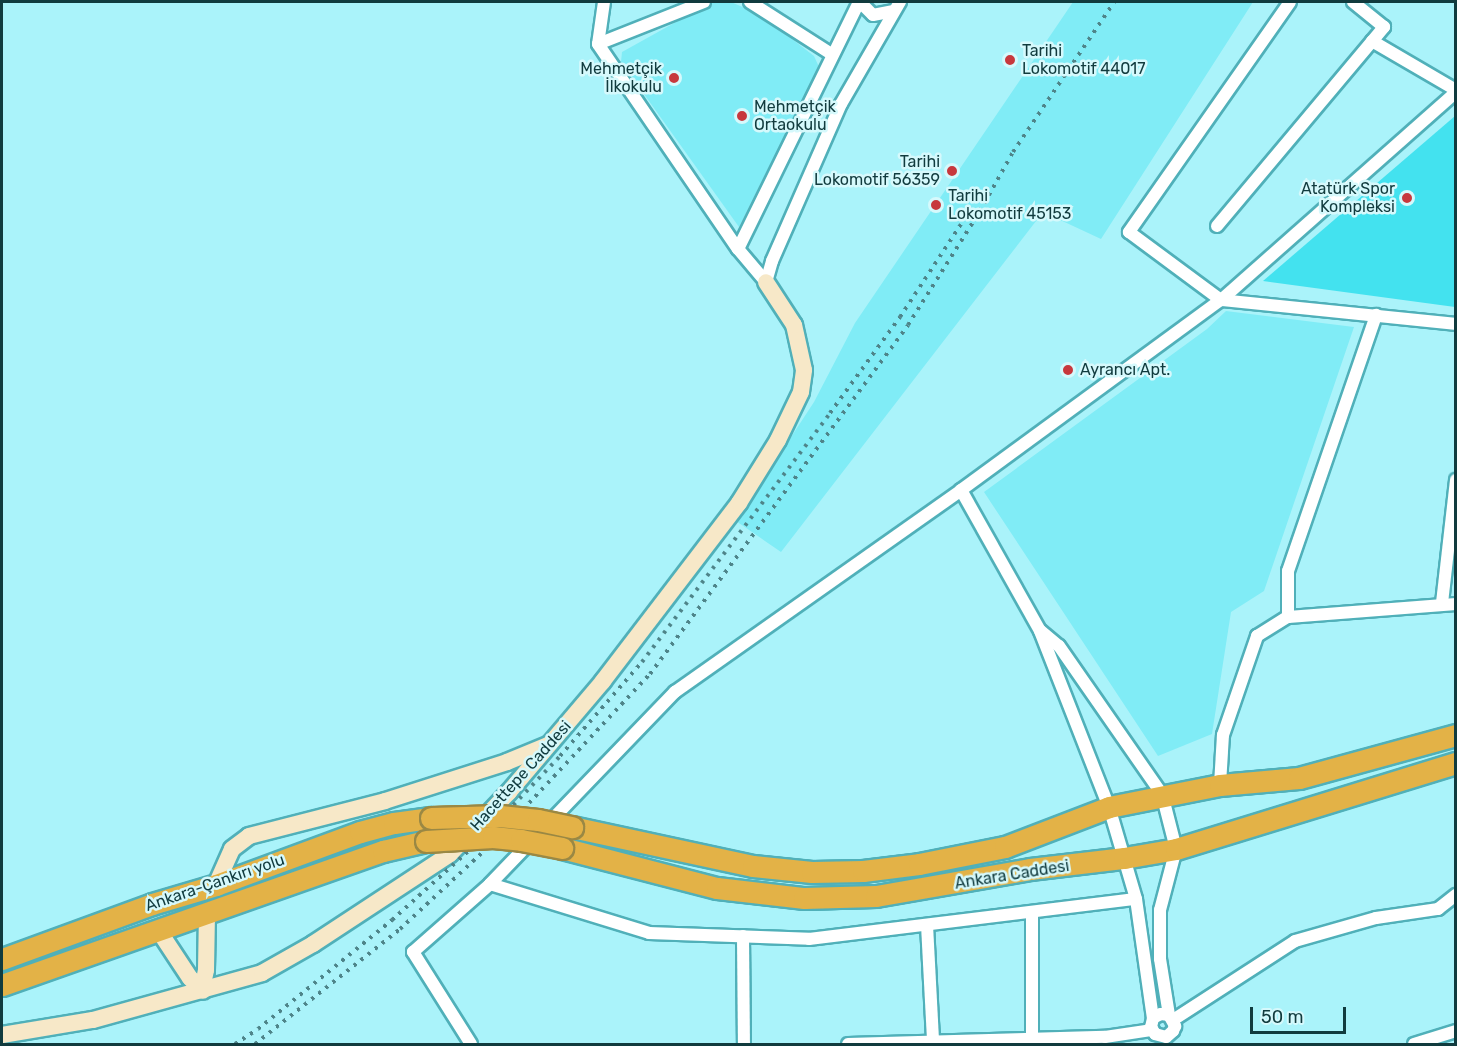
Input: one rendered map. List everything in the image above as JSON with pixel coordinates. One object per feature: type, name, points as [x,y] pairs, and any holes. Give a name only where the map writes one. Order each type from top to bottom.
[{"type":"highway","name":"Ankara-Çankırı yolu","points":[[2,959],[152,904],[216,885],[360,832],[394,823],[431,818],[500,816],[538,820],[753,866],[837,872],[919,864],[1005,847],[1109,807],[1162,794],[1220,785],[1299,778],[1455,735]]},
{"type":"highway","name":"Ankara Caddesi","points":[[562,848],[717,888],[804,898],[849,898],[906,892],[1030,869],[1124,858],[1176,849],[1455,764]]},
{"type":"highway","name":"Ankara-Çankırı yolu","points":[[2,985],[383,851],[426,841],[504,838],[562,848]]},
{"type":"street","points":[[604,2],[598,44],[738,249],[766,282]]},
{"type":"street","points":[[598,44],[689,5],[704,2]]},
{"type":"street","points":[[750,2],[833,56]]},
{"type":"street","points":[[738,249],[859,2],[873,15],[897,6]]},
{"type":"street","points":[[1290,2],[1129,232],[1221,300],[1455,324]]},
{"type":"street","points":[[1217,226],[1384,27],[1353,2]]},
{"type":"street","points":[[766,282],[772,261],[842,104],[897,6]]},
{"type":"street","points":[[471,1044],[413,952],[490,884],[675,692],[962,490],[1221,300],[1455,91],[1372,41]]},
{"type":"street","name":"Hacettepe Caddesi","points":[[2,1035],[93,1020],[242,981],[285,962],[433,868],[450,854],[551,744],[739,503],[793,414],[801,392],[804,370],[803,355],[794,325],[766,282]]},
{"type":"street","points":[[1288,617],[1288,571],[1376,315]]},
{"type":"street","points":[[1442,603],[1455,480]]},
{"type":"street","points":[[962,490],[1040,631],[1109,807],[1136,899],[1156,1032]]},
{"type":"street","points":[[1220,785],[1222,735],[1257,636],[1288,617],[1442,603],[1455,604]]},
{"type":"street","points":[[1040,631],[1059,646],[1162,794],[1176,849],[1160,910],[1160,959],[1172,1022],[1179,1044]]},
{"type":"street","points":[[216,885],[232,849],[249,836],[395,798],[507,762],[551,744]]},
{"type":"street","points":[[490,884],[649,933],[809,939],[1136,899]]},
{"type":"street","points":[[849,1044],[1105,1037],[1156,1032],[1166,1037],[1172,1022],[1295,941],[1376,918],[1438,909],[1455,895]]},
{"type":"street","points":[[203,990],[206,970],[207,913]]},
{"type":"street","points":[[1032,913],[1032,1039]]},
{"type":"street","points":[[927,925],[933,1041]]},
{"type":"street","points":[[159,930],[189,978],[203,990]]},
{"type":"street","points":[[743,936],[744,1044]]},
{"type":"street","points":[[1156,1032],[1161,1014],[1172,1022]]},
{"type":"street","points":[[1414,1044],[1454,1032],[1455,1018]]},
{"type":"shaded area","name":"Mehmetçik Ortaokulu","points":[[712,2],[731,2],[761,15],[814,56],[819,67],[739,227],[621,62],[622,52]]},
{"type":"shaded area","points":[[1073,2],[1253,2],[1101,239],[1043,212],[781,552],[736,521],[814,402],[855,323]]},
{"type":"shaded area","name":"Atatürk Spor Kompleksi","points":[[1455,116],[1455,307],[1263,281]]},
{"type":"shaded area","points":[[1226,311],[1354,327],[1264,591],[1231,612],[1212,734],[1158,756],[984,492],[1207,329]]},
{"type":"railway","points":[[255,1044],[400,929],[486,849],[650,674],[908,325],[980,211],[1013,152],[1114,2]]},
{"type":"railway","points":[[235,1044],[258,1029],[392,920],[476,844],[560,756],[642,662],[830,413],[900,317],[961,224]]},
{"type":"place","name":"Tarihi Lokomotif 44017","points":[[1010,60]]},
{"type":"place","name":"Mehmetçik İlkokulu","points":[[674,78]]},
{"type":"place","name":"Mehmetçik Ortaokulu","points":[[742,116]]},
{"type":"place","name":"Tarihi Lokomotif 56359","points":[[952,171]]},
{"type":"place","name":"Atatürk Spor Kompleksi","points":[[1407,198]]},
{"type":"place","name":"Tarihi Lokomotif 45153","points":[[936,205]]},
{"type":"place","name":"Ayrancı Apt.","points":[[1068,370]]}]
